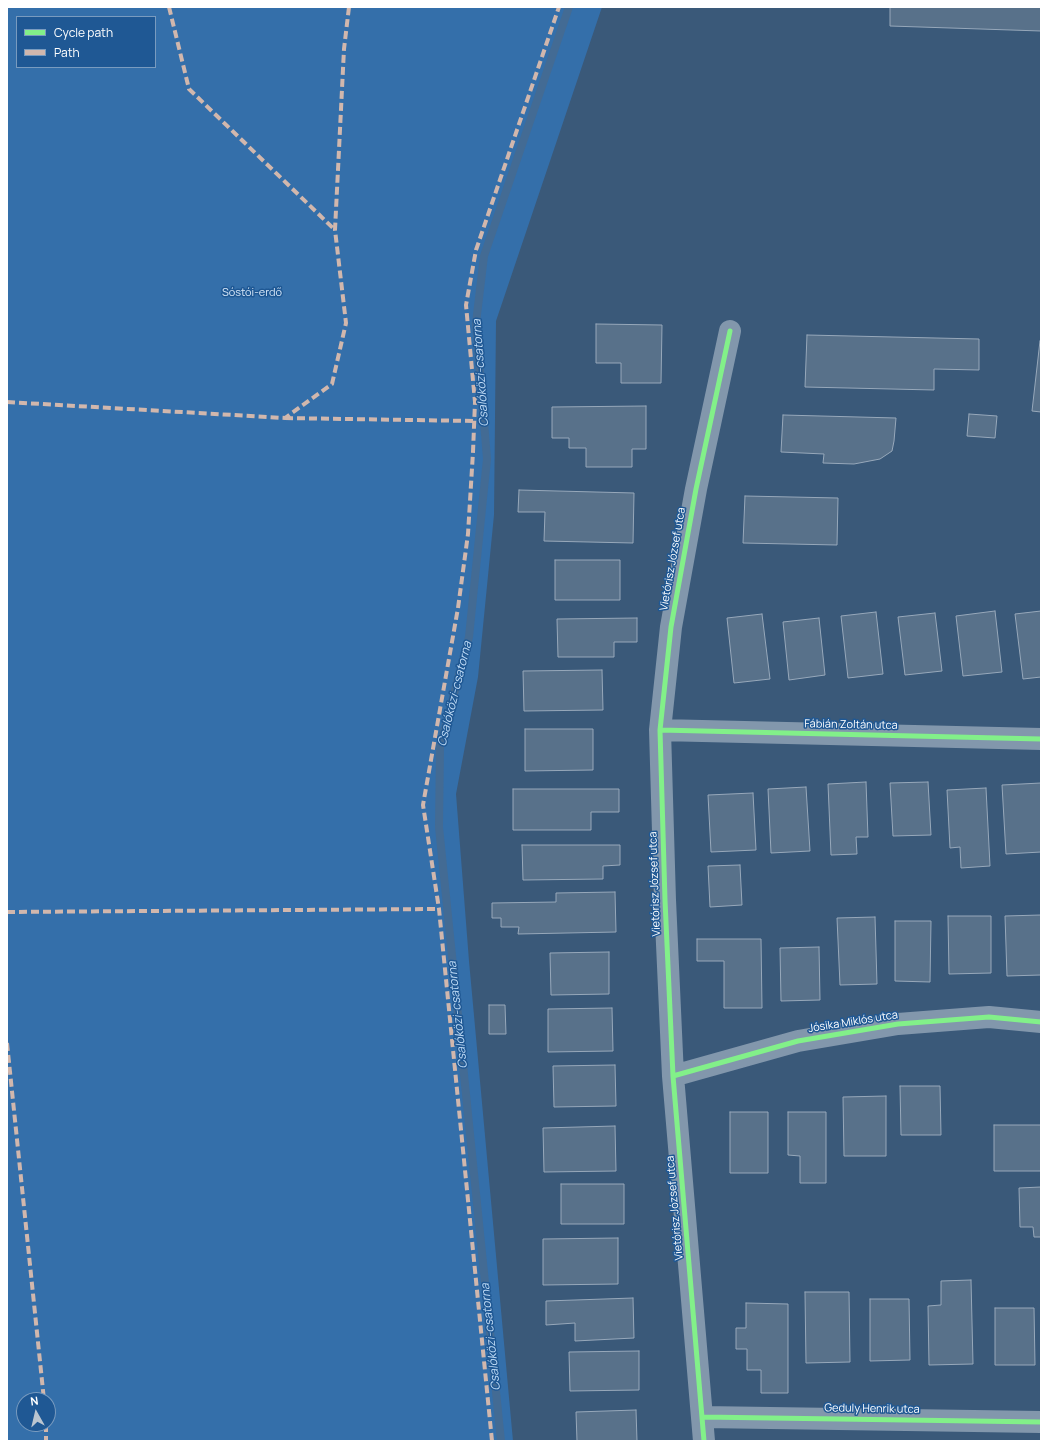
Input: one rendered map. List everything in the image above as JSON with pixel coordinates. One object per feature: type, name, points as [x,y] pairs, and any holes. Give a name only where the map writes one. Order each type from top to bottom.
[{"type":"street","name":"Vietórisz József utca","points":[[704,1441],[673,1076],[665,900],[660,730],[672,619],[696,489],[730,331]]},
{"type":"street","name":"Fábián Zoltán utca","points":[[660,730],[1041,739]]},
{"type":"street","name":"Jósika Miklós utca","points":[[673,1076],[798,1041],[898,1024],[989,1017],[1041,1022]]},
{"type":"street","name":"Geduly Henrik utca","points":[[703,1417],[1041,1422]]},
{"type":"green space","name":"Sóstói-erdő","points":[[7,7],[602,7],[496,321],[494,515],[478,677],[456,794],[469,961],[513,1441],[7,1441]]},
{"type":"building","points":[[890,7],[1041,7],[1041,31],[890,26]]},
{"type":"building","points":[[596,324],[662,325],[661,383],[621,383],[621,363],[596,363]]},
{"type":"building","points":[[807,335],[979,339],[979,370],[934,369],[934,390],[805,387]]},
{"type":"building","points":[[1041,341],[1041,412],[1032,411]]},
{"type":"building","points":[[646,406],[646,449],[632,449],[632,467],[586,467],[586,448],[569,448],[569,438],[552,438],[552,407]]},
{"type":"building","points":[[969,414],[997,416],[995,438],[967,436]]},
{"type":"building","points":[[783,415],[896,418],[892,451],[880,459],[854,464],[823,463],[824,454],[781,452]]},
{"type":"building","points":[[519,490],[634,493],[633,543],[544,541],[545,512],[518,512]]},
{"type":"building","points":[[745,496],[838,498],[837,545],[743,543]]},
{"type":"building","points":[[555,560],[620,560],[620,600],[555,600]]},
{"type":"building","points":[[995,611],[1002,672],[963,676],[956,616]]},
{"type":"building","points":[[1041,611],[1041,677],[1023,679],[1015,614]]},
{"type":"building","points":[[876,612],[883,674],[848,678],[841,616]]},
{"type":"building","points":[[935,613],[942,671],[905,675],[898,617]]},
{"type":"building","points":[[762,614],[770,679],[734,683],[727,618]]},
{"type":"building","points":[[637,618],[637,642],[614,642],[614,657],[558,657],[557,619]]},
{"type":"building","points":[[819,618],[825,675],[789,680],[783,622]]},
{"type":"building","points":[[602,670],[603,710],[524,711],[523,671]]},
{"type":"building","points":[[525,729],[593,729],[593,770],[525,771]]},
{"type":"building","points":[[866,782],[868,837],[856,837],[857,854],[831,855],[828,784]]},
{"type":"building","points":[[928,782],[931,835],[893,836],[890,783]]},
{"type":"building","points":[[1041,783],[1041,852],[1006,854],[1002,785]]},
{"type":"building","points":[[806,787],[810,851],[771,853],[768,789]]},
{"type":"building","points":[[986,788],[990,866],[961,868],[960,847],[950,848],[947,790]]},
{"type":"building","points":[[513,789],[619,789],[619,812],[591,812],[591,830],[513,830]]},
{"type":"building","points":[[753,793],[756,850],[711,852],[708,795]]},
{"type":"building","points":[[522,845],[620,845],[620,865],[603,866],[603,879],[523,880]]},
{"type":"building","points":[[740,865],[742,905],[710,907],[708,866]]},
{"type":"building","points":[[615,892],[616,932],[518,934],[519,927],[501,927],[501,918],[492,918],[492,903],[556,902],[556,893]]},
{"type":"building","points":[[1041,915],[1041,975],[1007,976],[1005,916]]},
{"type":"building","points":[[948,916],[991,916],[991,973],[949,974]]},
{"type":"building","points":[[875,917],[877,984],[840,985],[837,918]]},
{"type":"building","points":[[895,921],[931,921],[930,982],[895,981]]},
{"type":"building","points":[[697,939],[761,939],[762,1008],[724,1008],[724,961],[697,961]]},
{"type":"building","points":[[819,947],[820,1000],[781,1001],[780,948]]},
{"type":"building","points":[[609,952],[609,994],[551,995],[550,953]]},
{"type":"building","points":[[489,1005],[505,1005],[506,1034],[489,1034]]},
{"type":"building","points":[[612,1008],[613,1051],[548,1052],[548,1009]]},
{"type":"building","points":[[615,1065],[616,1106],[554,1107],[553,1066]]},
{"type":"building","points":[[900,1086],[940,1086],[941,1135],[901,1135]]},
{"type":"building","points":[[886,1096],[886,1156],[844,1156],[843,1097]]},
{"type":"building","points":[[730,1112],[768,1112],[768,1173],[730,1173]]},
{"type":"building","points":[[788,1112],[826,1112],[826,1183],[800,1183],[800,1156],[788,1155]]},
{"type":"building","points":[[994,1125],[1041,1125],[1041,1171],[994,1171]]},
{"type":"building","points":[[615,1126],[616,1171],[544,1172],[543,1128]]},
{"type":"building","points":[[561,1184],[624,1184],[624,1224],[561,1224]]},
{"type":"building","points":[[1041,1187],[1041,1237],[1034,1237],[1033,1227],[1020,1227],[1019,1188]]},
{"type":"building","points":[[618,1238],[618,1284],[543,1285],[543,1239]]},
{"type":"building","points":[[971,1280],[973,1364],[929,1365],[928,1306],[941,1305],[941,1281]]},
{"type":"building","points":[[805,1292],[849,1292],[850,1362],[806,1363]]},
{"type":"building","points":[[633,1298],[634,1338],[575,1341],[575,1323],[546,1325],[546,1301]]},
{"type":"building","points":[[870,1299],[909,1299],[910,1360],[870,1361]]},
{"type":"building","points":[[746,1303],[788,1304],[788,1393],[761,1393],[761,1370],[747,1370],[747,1349],[736,1349],[736,1328],[746,1328]]},
{"type":"building","points":[[995,1308],[1034,1308],[1035,1365],[995,1365]]},
{"type":"building","points":[[639,1351],[639,1390],[570,1391],[569,1352]]},
{"type":"building","points":[[636,1410],[637,1441],[577,1441],[576,1412]]},
{"type":"waterway","name":"Csalóközi-csatorna","points":[[501,1441],[439,827],[440,747],[469,637],[487,459],[476,323],[484,256],[569,7]]},
{"type":"marked path","points":[[169,7],[189,89],[335,230]]},
{"type":"marked path","points":[[7,402],[285,418],[332,384],[346,323],[335,230],[344,49],[349,7]]},
{"type":"marked path","points":[[492,1441],[439,909],[423,805],[458,608],[468,534],[475,402],[466,305],[476,250],[559,7]]},
{"type":"marked path","points":[[285,418],[474,421]]},
{"type":"marked path","points":[[7,912],[439,909]]},
{"type":"marked path","points":[[7,1043],[43,1392]]},
{"type":"marked path","points":[[46,1432],[46,1441]]},
{"type":"cycle path","points":[[704,1441],[673,1076],[665,900],[660,730],[671,627],[696,489],[730,331]]},
{"type":"cycle path","points":[[660,730],[1041,739]]},
{"type":"cycle path","points":[[673,1076],[798,1041],[898,1024],[989,1017],[1041,1022]]},
{"type":"cycle path","points":[[703,1417],[1041,1422]]}]
